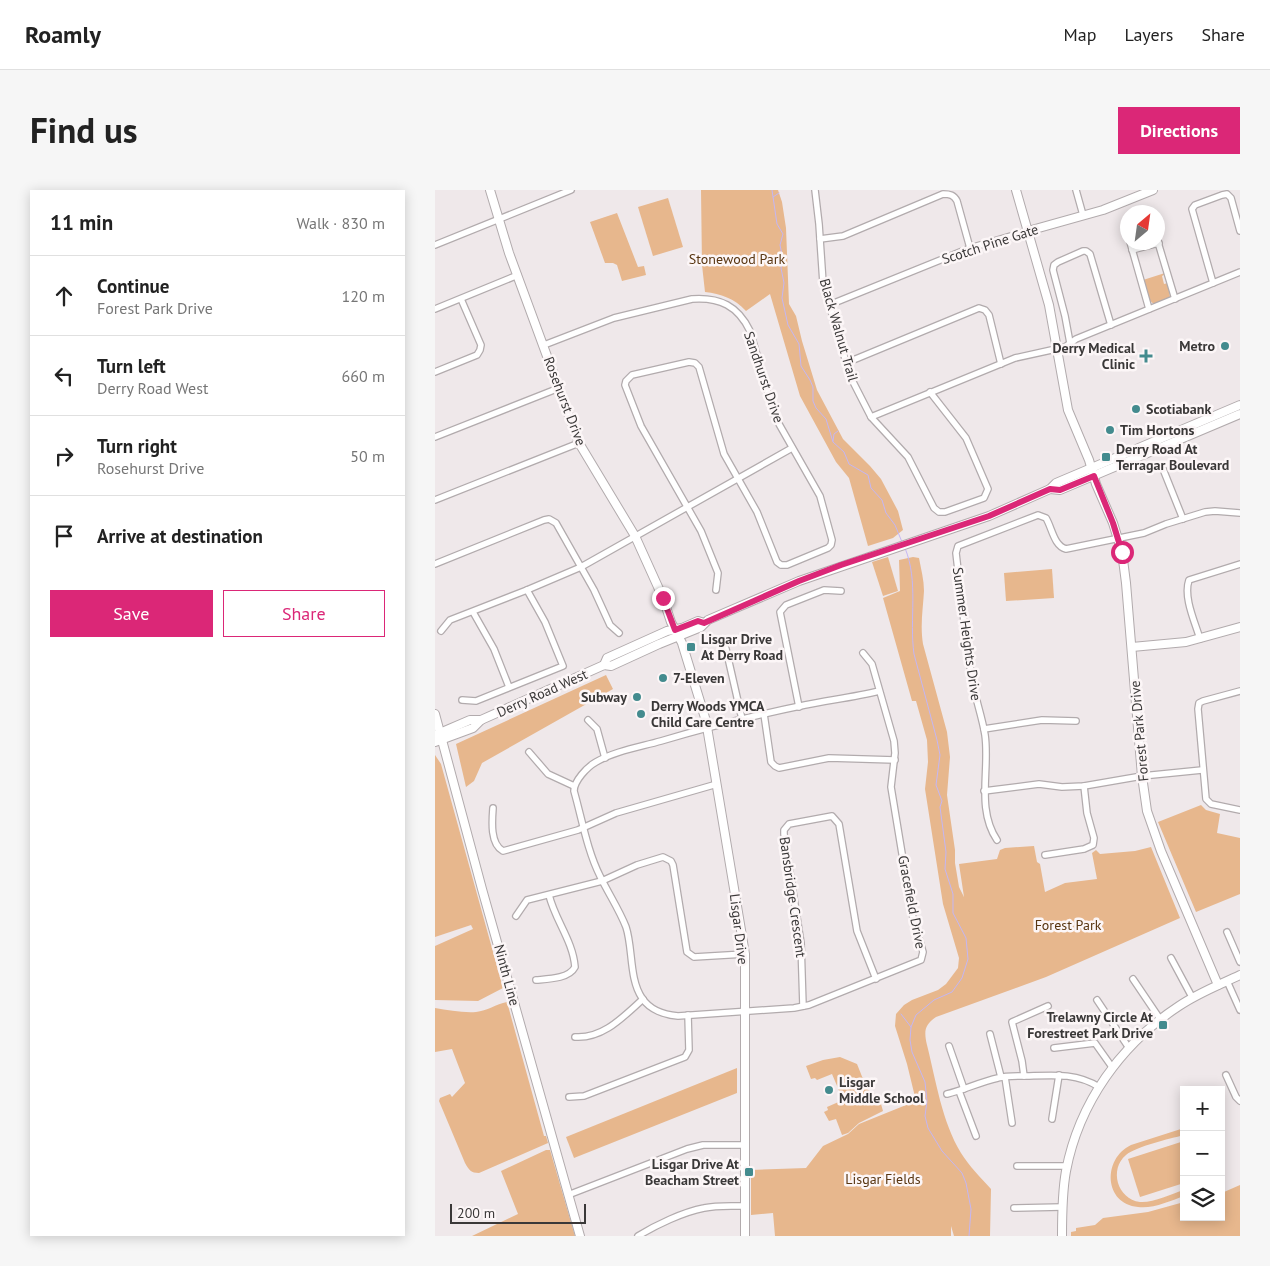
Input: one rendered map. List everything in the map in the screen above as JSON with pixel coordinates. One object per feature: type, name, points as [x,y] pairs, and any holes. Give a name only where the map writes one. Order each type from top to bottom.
[{"type":"street","name":"Rosehurst Drive","points":[[490,190],[509,253],[579,443],[635,536],[677,633]]},
{"type":"street","points":[[435,245],[571,190]]},
{"type":"street","name":"Black Walnut Trail","points":[[815,190],[823,283],[853,383],[871,417],[908,457],[936,510],[945,512],[984,498],[987,493],[987,486],[966,438],[930,392]]},
{"type":"street","name":"Forest Park Drive","points":[[1016,190],[1049,305],[1068,410],[1119,539],[1125,571],[1145,804],[1151,826],[1218,985]]},
{"type":"street","points":[[1076,190],[1083,215]]},
{"type":"street","name":"Scotch Pine Gate","points":[[829,305],[970,248],[1107,209],[1153,190]]},
{"type":"street","points":[[820,239],[843,236],[943,194],[949,194],[955,197],[957,201],[970,248]]},
{"type":"street","points":[[1213,283],[1192,209],[1195,205],[1227,194],[1231,198],[1240,231]]},
{"type":"street","points":[[1133,250],[1149,309]]},
{"type":"street","points":[[1161,250],[1175,299]]},
{"type":"street","points":[[1070,343],[1053,270],[1057,262],[1083,251],[1090,254],[1111,325]]},
{"type":"street","points":[[871,417],[1001,364],[1023,356],[1057,349],[1076,339],[1240,272]]},
{"type":"street","points":[[435,309],[518,275]]},
{"type":"street","name":"Sandhurst Drive","points":[[544,345],[614,318],[692,299],[705,298],[726,304],[739,314],[750,331],[775,417],[820,496],[832,540],[831,544],[828,548],[787,566],[777,562],[757,512],[724,454],[697,366],[689,362],[632,375],[625,385],[637,419],[687,506]]},
{"type":"street","points":[[435,372],[477,355],[480,350],[481,345],[461,299]]},
{"type":"street","points":[[846,363],[981,308],[989,315],[1001,364]]},
{"type":"street","points":[[435,437],[559,388]]},
{"type":"street","name":"Derry Road West","points":[[438,737],[470,720],[481,720],[604,665],[611,666],[659,644],[677,633],[701,627],[704,623],[799,581],[989,516],[1050,489],[1060,490],[1093,472],[1240,405]]},
{"type":"street","name":"Derry Road West","points":[[1093,472],[1240,414]]},
{"type":"street","points":[[435,500],[579,443]]},
{"type":"street","points":[[441,631],[450,620],[581,567],[792,448]]},
{"type":"street","points":[[1163,469],[1183,518]]},
{"type":"street","points":[[687,506],[701,531],[718,573],[716,590]]},
{"type":"street","points":[[1119,539],[1144,533],[1183,518],[1215,511],[1240,512]]},
{"type":"street","name":"Summer Heights Drive","points":[[984,729],[972,680],[956,553],[958,546],[1038,514],[1046,518],[1057,544],[1064,549],[1119,539]]},
{"type":"street","points":[[435,564],[549,519],[556,523],[594,590],[610,625],[619,633]]},
{"type":"street","points":[[1200,639],[1189,598],[1187,586],[1189,580],[1240,564]]},
{"type":"street","points":[[462,700],[476,701],[563,666],[545,622],[527,590]]},
{"type":"street","points":[[799,706],[780,612],[783,607],[824,590],[841,591]]},
{"type":"street","points":[[473,612],[494,649],[509,687]]},
{"type":"street","points":[[1132,647],[1182,643],[1240,627]]},
{"type":"street","name":"Lisgar Drive","points":[[677,633],[693,676],[707,728],[745,954],[745,1236]]},
{"type":"street","points":[[721,639],[726,649],[742,719]]},
{"type":"street","name":"Gracefield Drive","points":[[643,999],[650,1006],[664,1014],[673,1016],[803,1006],[919,962],[923,955],[912,914],[891,787],[895,760],[894,741],[872,664],[863,653]]},
{"type":"street","points":[[1240,691],[1203,701],[1198,706],[1205,796],[1209,802],[1240,810]]},
{"type":"street","points":[[575,1037],[589,1037],[604,1031],[643,999],[637,987],[626,928],[602,881],[594,860],[574,791],[574,786],[588,768],[605,758],[707,728],[799,706],[879,692]]},
{"type":"street","name":"Ninth Line","points":[[435,714],[438,737],[579,1236]]},
{"type":"street","points":[[764,714],[771,762],[779,768],[829,758],[895,760]]},
{"type":"street","points":[[589,720],[597,729],[605,758]]},
{"type":"street","points":[[997,840],[989,829],[984,791],[987,753],[984,729],[1042,720],[1076,721]]},
{"type":"street","points":[[529,752],[549,774],[574,786]]},
{"type":"street","points":[[984,791],[1039,784],[1062,787],[1084,786],[1142,776],[1203,770]]},
{"type":"street","points":[[493,808],[491,823],[497,847],[503,851],[584,827],[616,813],[717,784]]},
{"type":"street","points":[[1045,855],[1089,848],[1093,845],[1094,838],[1087,813],[1084,786]]},
{"type":"street","name":"Bansbridge Crescent","points":[[803,1006],[800,934],[784,834],[784,830],[789,824],[832,816],[839,824],[857,931],[876,979]]},
{"type":"street","points":[[515,916],[527,900],[602,881],[637,865],[663,857],[671,861],[673,865],[687,952],[694,958],[745,954]]},
{"type":"street","points":[[536,980],[571,973],[575,967],[567,939],[554,913],[549,895]]},
{"type":"street","points":[[1227,932],[1240,962]]},
{"type":"street","points":[[1171,958],[1192,997]]},
{"type":"street","points":[[1062,1236],[1067,1166],[1082,1120],[1112,1067],[1159,1019],[1192,997],[1240,975]]},
{"type":"street","points":[[1133,979],[1159,1019]]},
{"type":"street","points":[[1227,981],[1240,1010]]},
{"type":"street","points":[[1097,1000],[1129,1048]]},
{"type":"street","points":[[1024,1076],[1012,1022],[1048,1006]]},
{"type":"street","points":[[569,1097],[584,1096],[685,1057],[689,1050],[688,1015]]},
{"type":"street","points":[[990,1034],[1003,1077],[1012,1123]]},
{"type":"street","points":[[1054,1048],[1095,1043],[1112,1067]]},
{"type":"street","points":[[949,1046],[976,1136]]},
{"type":"street","points":[[1052,1119],[1059,1074]]},
{"type":"street","points":[[947,1094],[1003,1077],[1059,1074],[1079,1077],[1099,1087]]},
{"type":"street","points":[[1226,1075],[1236,1098],[1240,1101]]},
{"type":"street","points":[[568,1195],[687,1149],[703,1145],[745,1145]]},
{"type":"street","points":[[1017,1166],[1067,1166]]},
{"type":"street","points":[[638,1236],[653,1226],[697,1209],[715,1206],[744,1206]]},
{"type":"street","points":[[1015,1208],[1063,1207]]},
{"type":"green space","name":"Stonewood Park","points":[[701,190],[778,190],[786,228],[789,304],[796,316],[817,390],[843,439],[881,479],[898,511],[903,530],[893,538],[868,546],[849,478],[836,462],[800,396],[770,294],[746,311],[727,297],[705,292],[702,265]]},
{"type":"green space","points":[[668,198],[683,247],[653,256],[638,207]]},
{"type":"green space","points":[[617,213],[638,267],[644,266],[646,275],[622,281],[617,265],[605,263],[590,222]]},
{"type":"green space","points":[[1165,273],[1162,276],[1164,284],[1168,283],[1170,297],[1158,304],[1154,303],[1148,297],[1143,280]]},
{"type":"green space","points":[[888,557],[898,591],[883,596],[872,562]]},
{"type":"green space","points":[[913,557],[919,558],[924,591],[923,644],[947,732],[950,757],[947,795],[959,887],[964,897],[959,864],[997,859],[1000,850],[1005,848],[1034,846],[1037,862],[1040,864],[1045,892],[1065,883],[1097,879],[1092,853],[1096,850],[1100,854],[1135,851],[1151,847],[1180,918],[1046,977],[936,1017],[927,1026],[925,1036],[940,1101],[954,1141],[964,1158],[991,1189],[990,1236],[954,1236],[951,1226],[951,1236],[775,1236],[773,1213],[751,1215],[751,1170],[806,1168],[823,1146],[848,1134],[859,1124],[916,1101],[895,1026],[896,1014],[904,1005],[912,1000],[938,990],[946,984],[958,968],[959,958],[943,904],[925,789],[928,762],[927,740],[916,701],[912,701],[883,598],[900,591],[899,560]]},
{"type":"green space","points":[[1052,569],[1054,598],[1006,601],[1004,573]]},
{"type":"green space","points":[[606,675],[613,689],[482,763],[474,781],[466,787],[456,744]]},
{"type":"green space","points":[[435,755],[441,764],[503,988],[478,1001],[435,1000],[435,946],[473,929],[471,925],[435,937]]},
{"type":"green space","points":[[1201,805],[1206,810],[1220,814],[1217,833],[1240,838],[1240,894],[1196,912],[1158,822]]},
{"type":"green space","points":[[507,1002],[544,1136],[546,1136],[548,1143],[476,1173],[471,1171],[465,1163],[439,1101],[440,1098],[450,1094],[452,1097],[465,1083],[452,1049],[435,1052],[435,1008],[476,1012]]},
{"type":"green space","points":[[840,1057],[857,1064],[867,1089],[879,1097],[883,1111],[859,1123],[848,1133],[842,1135],[836,1119],[829,1121],[824,1112],[828,1110],[827,1107],[843,1100],[832,1074],[817,1080],[815,1078],[811,1079],[806,1066]]},
{"type":"green space","points":[[737,1068],[737,1093],[574,1158],[566,1137]]},
{"type":"green space","points":[[1180,1129],[1180,1136],[1145,1146],[1126,1155],[1121,1161],[1117,1175],[1121,1190],[1132,1200],[1140,1202],[1151,1201],[1180,1191],[1180,1197],[1150,1207],[1138,1207],[1127,1204],[1118,1198],[1113,1190],[1112,1170],[1115,1160],[1131,1145]]},
{"type":"green space","points":[[1180,1142],[1180,1184],[1140,1197],[1128,1159]]},
{"type":"green space","points":[[546,1150],[550,1150],[575,1236],[472,1236],[518,1214],[501,1171]]},
{"type":"green space","points":[[1240,1185],[1240,1236],[1071,1236],[1071,1232],[1076,1231],[1076,1228],[1095,1225],[1103,1218],[1148,1212],[1180,1203],[1180,1221],[1225,1221],[1225,1192]]},
{"type":"waterway","points":[[772,190],[777,224],[783,234],[780,245],[783,259],[781,268],[784,283],[782,298],[788,325],[799,344],[801,366],[813,387],[813,401],[816,408],[826,419],[833,442],[844,452],[849,464],[868,475],[871,488],[882,500],[886,513],[895,525],[902,542]]},
{"type":"waterway","points":[[773,197],[779,193]]},
{"type":"waterway","points":[[833,441],[834,434],[838,431]]},
{"type":"waterway","points":[[905,548],[912,574],[914,654],[940,755],[936,785],[942,801],[940,807],[946,852],[945,869],[953,894],[953,913],[966,938],[968,959],[962,978],[952,992],[934,1000],[916,1015],[911,1027],[910,1040],[912,1052],[925,1082],[927,1101],[925,1116],[928,1128],[942,1151],[962,1173],[966,1183],[971,1209],[969,1236]]},
{"type":"waterway","points":[[901,1014],[911,1027]]},
{"type":"place","name":"Metro","points":[[1225,346]]},
{"type":"place","name":"Derry Medical Clinic","points":[[1146,356]]},
{"type":"place","name":"Scotiabank","points":[[1136,409]]},
{"type":"place","name":"Tim Hortons","points":[[1110,430]]},
{"type":"place","name":"Derry Road At Terragar Boulevard","points":[[1106,457]]},
{"type":"place","name":"Lisgar Drive At Derry Road","points":[[691,647]]},
{"type":"place","name":"7-Eleven","points":[[663,678]]},
{"type":"place","name":"Subway","points":[[637,697]]},
{"type":"place","name":"Derry Woods YMCA Child Care Centre","points":[[641,714]]},
{"type":"place","name":"Trelawny Circle At Forestreet Park Drive","points":[[1163,1025]]},
{"type":"place","name":"Lisgar Middle School","points":[[829,1090]]},
{"type":"place","name":"Lisgar Drive At Beacham Street","points":[[749,1172]]},
{"type":"route","points":[[663,598],[675,630],[698,621],[704,623],[756,598],[841,565],[989,516],[1050,489],[1060,490],[1094,476],[1119,539],[1122,552]]},
{"type":"park label","name":"Forest Park","points":[[1068,925]]},
{"type":"park label","name":"Lisgar Fields","points":[[883,1179]]}]
